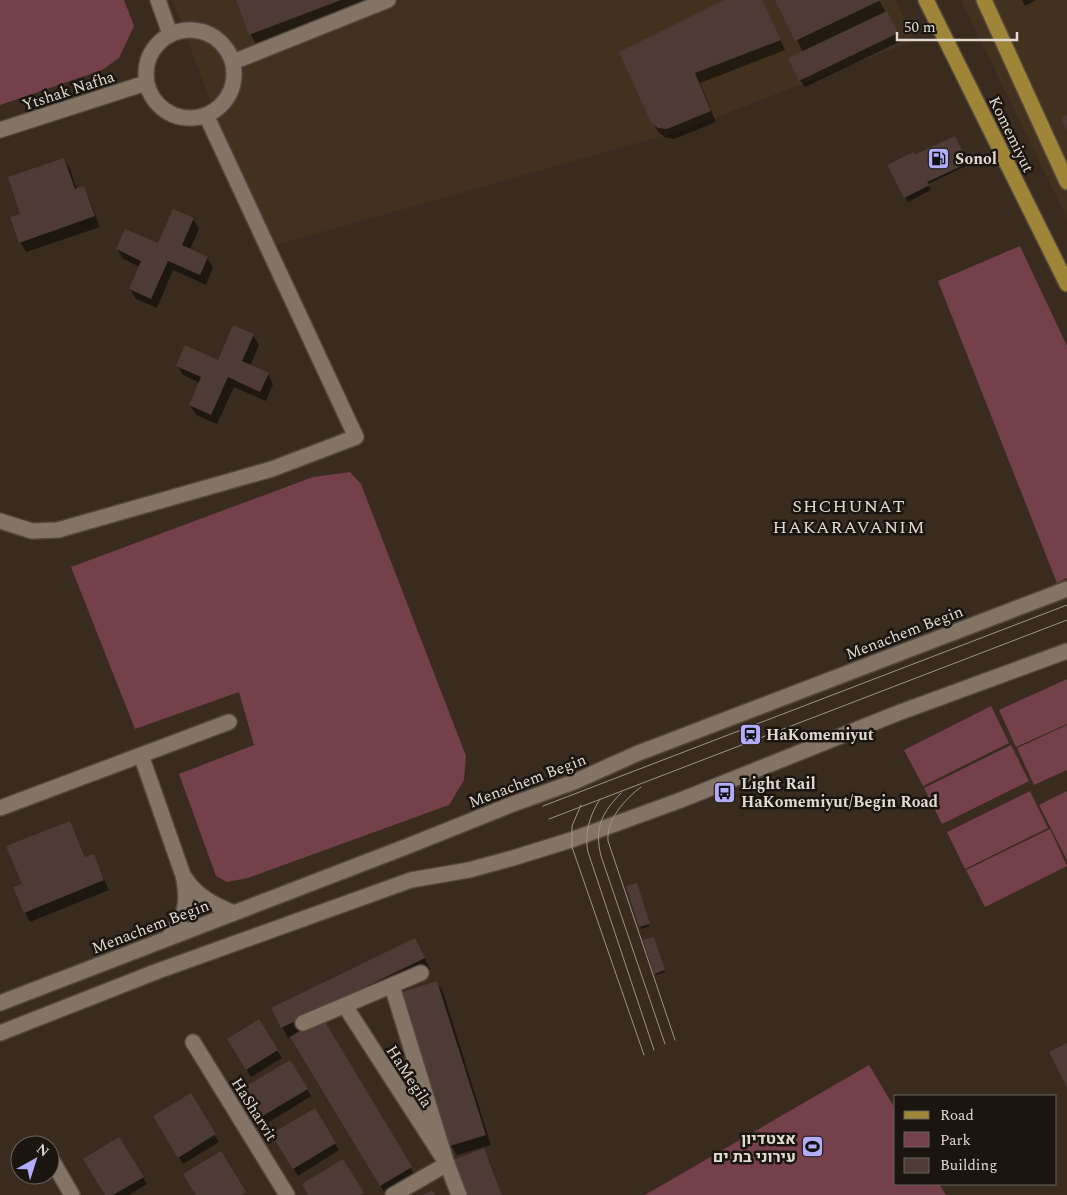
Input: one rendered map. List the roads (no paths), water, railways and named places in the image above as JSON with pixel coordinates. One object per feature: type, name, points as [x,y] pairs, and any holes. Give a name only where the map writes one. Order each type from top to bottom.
[{"type":"main road","name":"Komemiyut","points":[[926,0],[1067,284]]},
{"type":"main road","name":"Komemiyut","points":[[984,0],[1067,182]]},
{"type":"street","points":[[158,0],[170,34]]},
{"type":"street","points":[[233,62],[388,0]]},
{"type":"street","points":[[186,30],[201,31],[215,37],[226,48],[233,62],[234,81],[229,95],[220,107],[206,116],[192,118],[176,116],[163,109],[152,98],[146,84],[146,66],[151,51],[161,40],[170,34],[186,30]]},
{"type":"street","name":"Ytshak Nafha","points":[[0,130],[146,84]]},
{"type":"street","points":[[0,521],[32,532],[58,530],[272,469],[356,437],[206,116]]},
{"type":"street","name":"Menachem Begin","points":[[0,1003],[574,782],[636,754],[1067,589]]},
{"type":"street","points":[[0,1033],[167,968],[411,880],[468,870],[572,840],[681,800],[881,720],[1067,651]]},
{"type":"street","points":[[0,808],[230,722]]},
{"type":"street","points":[[141,755],[183,874],[187,892],[185,910],[181,920],[168,938]]},
{"type":"street","points":[[183,874],[189,885],[201,895],[215,905],[234,913]]},
{"type":"street","points":[[303,1023],[421,973]]},
{"type":"street","name":"HaMegila","points":[[392,986],[447,1164],[459,1195]]},
{"type":"street","name":"HaMegila","points":[[345,1006],[447,1164]]},
{"type":"street","name":"HaSharvit","points":[[193,1042],[287,1195]]},
{"type":"street","points":[[392,1195],[447,1164]]},
{"type":"street","points":[[60,1174],[72,1195]]},
{"type":"tram line","points":[[543,806],[1067,605]]},
{"type":"tram line","points":[[549,819],[1067,620]]},
{"type":"tram line","points":[[641,787],[623,804],[613,818],[608,833],[608,841],[675,1040]]},
{"type":"tram line","points":[[621,793],[609,807],[601,821],[598,837],[599,846],[665,1044]]},
{"type":"tram line","points":[[600,799],[593,811],[589,824],[588,852],[654,1050]]},
{"type":"tram line","points":[[581,805],[572,826],[572,847],[644,1055]]},
{"type":"place","name":"Sonol","points":[[939,158]]},
{"type":"place","name":"HaKomemiyut","points":[[750,734]]},
{"type":"place","name":"Light Rail HaKomemiyut/Begin Road","points":[[725,792]]},
{"type":"place","name":"אצטדיון עירוני בת ים","points":[[812,1147]]},
{"type":"district","name":"SHCHUNAT HAKARAVANIM","points":[[849,516]]}]
